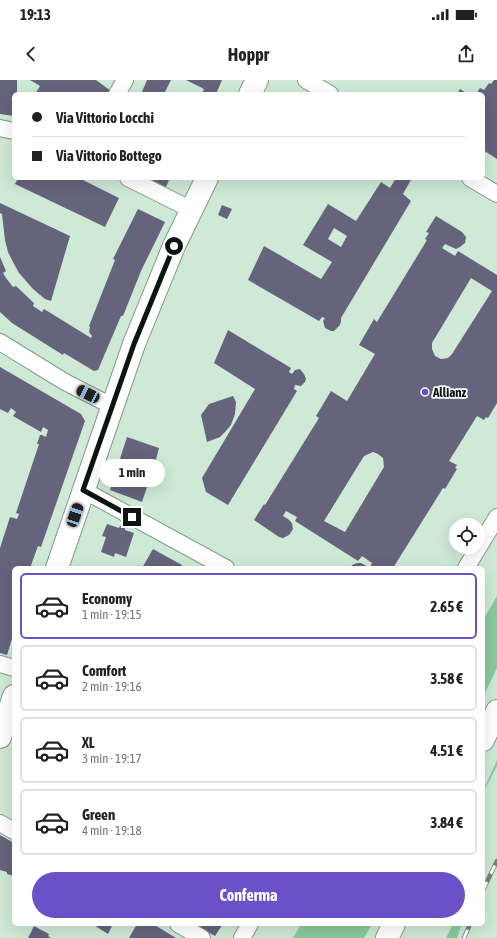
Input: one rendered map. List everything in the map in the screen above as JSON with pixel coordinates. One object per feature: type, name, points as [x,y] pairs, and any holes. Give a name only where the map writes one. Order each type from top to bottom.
[{"type":"main road","points":[[251,92],[257,80]]},
{"type":"main road","points":[[58,566],[134,344],[155,290],[207,180]]},
{"type":"main road","points":[[0,738],[12,702]]},
{"type":"main road","points":[[485,736],[497,711]]},
{"type":"main road","points":[[387,938],[393,926]]},
{"type":"street","points":[[118,92],[125,80]]},
{"type":"street","points":[[306,80],[327,92]]},
{"type":"street","points":[[0,128],[12,131]]},
{"type":"street","points":[[132,180],[192,210]]},
{"type":"street","points":[[473,180],[497,194]]},
{"type":"street","points":[[0,342],[65,382],[112,406]]},
{"type":"street","points":[[83,490],[222,566]]},
{"type":"street","points":[[467,566],[497,517]]},
{"type":"street","points":[[0,664],[12,667]]},
{"type":"street","points":[[0,823],[12,830]]},
{"type":"street","points":[[181,926],[202,938]]},
{"type":"street","points":[[242,938],[249,926]]},
{"type":"green space","points":[[497,596],[497,668],[485,693],[485,617]]},
{"type":"green space","points":[[497,760],[497,766],[485,789]]},
{"type":"green space","points":[[300,926],[371,926],[364,938],[293,938]]},
{"type":"green space","points":[[452,926],[461,926],[457,938],[446,938]]},
{"type":"building","points":[[0,80],[17,80],[17,92],[12,92],[12,116],[0,114]]},
{"type":"building","points":[[30,80],[96,80],[111,91],[36,92],[40,86]]},
{"type":"building","points":[[147,80],[171,80],[165,92],[142,92]]},
{"type":"building","points":[[186,80],[222,80],[217,92],[203,92],[204,89]]},
{"type":"building","points":[[494,80],[497,80],[497,159],[485,151],[485,92],[477,92],[480,88],[484,90],[489,83],[491,84]]},
{"type":"building","points":[[17,180],[83,180],[119,198],[105,227],[15,184]]},
{"type":"building","points":[[151,180],[169,180],[166,187]]},
{"type":"building","points":[[395,180],[411,180],[403,194],[411,201],[341,318],[340,325],[334,331],[325,328],[323,321],[325,318],[322,317],[319,321],[248,280],[264,246],[321,279],[332,262],[303,245],[328,204],[356,221],[381,182],[390,188]],"holes":[[[334,228],[347,236],[341,247],[328,239]]]},
{"type":"building","points":[[0,203],[70,236],[51,301],[45,299],[33,289],[19,273],[14,264],[8,252],[5,240],[2,214],[0,213]]},
{"type":"building","points":[[222,205],[232,209],[227,219],[218,215]]},
{"type":"building","points":[[138,209],[165,222],[141,271],[123,316],[121,316],[98,370],[94,371],[64,353],[63,355],[12,323],[0,312],[0,257],[6,271],[3,273],[6,278],[13,287],[16,286],[34,303],[33,306],[42,312],[44,309],[91,338],[92,336],[89,332],[89,326],[115,260],[113,259]]},
{"type":"building","name":"Allianz","points":[[436,216],[462,232],[466,237],[465,243],[456,249],[445,244],[442,248],[455,256],[458,251],[497,275],[497,403],[488,418],[486,417],[484,420],[477,416],[449,461],[457,465],[455,468],[457,469],[445,489],[443,488],[394,566],[371,566],[372,563],[362,556],[358,561],[295,521],[297,517],[286,511],[283,516],[292,523],[293,529],[289,535],[283,538],[279,537],[254,520],[264,504],[265,505],[319,418],[316,416],[331,391],[347,401],[375,354],[359,345],[374,319],[377,322],[427,240],[425,239],[429,233],[426,232]],"holes":[[[471,278],[492,291],[452,354],[448,358],[441,359],[435,356],[432,349],[432,343]],[[373,452],[383,458],[384,467],[345,532],[324,521],[364,456]]]},
{"type":"building","points":[[228,330],[291,368],[289,372],[292,374],[295,370],[300,369],[306,379],[301,386],[295,385],[294,389],[297,391],[228,505],[206,492],[202,478],[255,389],[214,363]]},
{"type":"building","points":[[0,367],[81,414],[85,421],[41,547],[38,546],[31,566],[12,566],[12,639],[7,655],[0,653],[0,548],[10,517],[17,519],[19,514],[16,513],[39,444],[37,444],[40,435],[46,437],[48,430],[43,427],[41,432],[13,416],[16,412],[11,408],[8,413],[0,409]]},
{"type":"building","points":[[233,396],[236,402],[235,414],[231,425],[220,437],[207,442],[201,415],[209,404]]},
{"type":"building","points":[[127,437],[159,448],[153,471],[149,469],[145,483],[148,484],[142,502],[110,490]]},
{"type":"building","points":[[107,524],[119,528],[120,526],[125,528],[125,530],[134,533],[126,557],[115,553],[114,557],[101,552],[106,537],[102,536]]},
{"type":"building","points":[[153,549],[182,565],[181,566],[143,566]]},
{"type":"building","points":[[357,563],[361,563],[366,566],[352,566]]},
{"type":"building","points":[[0,835],[12,842],[12,875],[0,870]]},
{"type":"building","points":[[34,926],[49,934],[48,936],[51,938],[28,938]]},
{"type":"building","points":[[95,926],[112,926],[108,934]]},
{"type":"building","points":[[136,926],[156,926],[176,938],[129,938]]},
{"type":"building","points":[[198,926],[222,926],[215,936]]},
{"type":"railway","points":[[485,886],[497,861]]},
{"type":"railway","points":[[464,938],[469,926]]},
{"type":"place","name":"Allianz","points":[[425,392]]},
{"type":"route","points":[[132,517],[83,490],[134,344],[174,246]]}]
